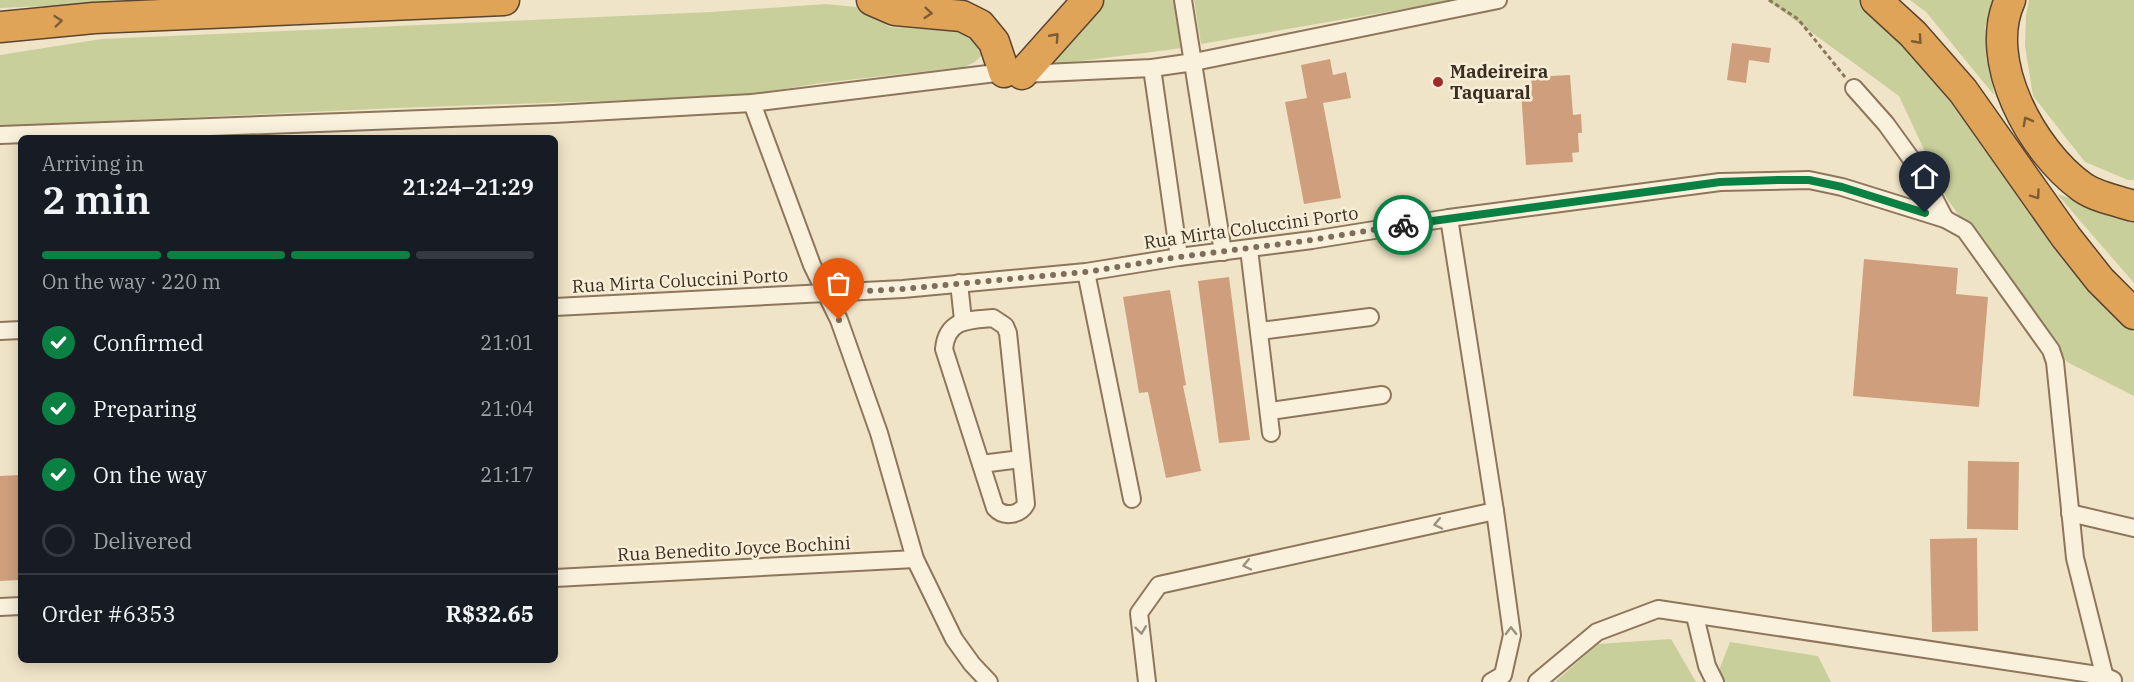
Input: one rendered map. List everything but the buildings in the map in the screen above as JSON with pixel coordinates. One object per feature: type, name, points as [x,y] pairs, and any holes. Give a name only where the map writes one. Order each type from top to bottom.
[{"type":"highway","points":[[0,27],[94,18],[504,0]]},
{"type":"highway","points":[[872,0],[895,10],[962,16],[980,25],[994,42],[1013,73],[1088,0]]},
{"type":"highway","points":[[1876,0],[1913,34],[1963,91],[2066,237],[2100,280],[2134,314]]},
{"type":"highway","points":[[2010,0],[2005,11],[2000,39],[2014,97],[2028,126],[2046,152],[2084,189],[2134,206]]},
{"type":"street","points":[[1183,0],[1223,252]]},
{"type":"street","points":[[0,135],[554,114],[752,103],[1013,73],[1152,68],[1194,62],[1498,0]]},
{"type":"street","points":[[1152,68],[1179,257]]},
{"type":"street","points":[[1537,682],[1597,632],[1658,609],[2109,680],[2074,558],[2055,362],[2051,350],[1972,238],[1956,223],[1945,219],[1920,171],[1886,124],[1854,88]]},
{"type":"street","points":[[752,103],[812,265],[839,320],[879,433],[915,559],[954,639],[972,664],[989,682]]},
{"type":"street","name":"Rua Mirta Coluccini Porto","points":[[558,307],[825,293],[1086,272],[1449,218],[1720,182],[1809,180],[1842,187],[1945,219]]},
{"type":"street","points":[[1449,218],[1512,635],[1503,675],[1491,682]]},
{"type":"street","points":[[1250,249],[1271,433]]},
{"type":"street","points":[[1086,272],[1132,499]]},
{"type":"street","points":[[959,283],[963,320]]},
{"type":"street","points":[[1260,331],[1370,316]]},
{"type":"street","points":[[993,318],[1005,326],[1008,333],[1021,459],[1026,504],[1023,510],[1017,513],[999,512],[995,508],[944,349],[945,339],[949,332],[963,320],[993,318]]},
{"type":"street","points":[[0,331],[18,330]]},
{"type":"street","points":[[1270,411],[1382,395]]},
{"type":"street","points":[[981,464],[1021,459]]},
{"type":"street","points":[[1147,682],[1139,613],[1159,585],[1495,511]]},
{"type":"street","points":[[2070,513],[2134,528]]},
{"type":"street","name":"Rua Benedito Joyce Bochini","points":[[558,578],[915,559]]},
{"type":"street","points":[[0,607],[18,606]]},
{"type":"street","points":[[1695,616],[1707,666],[1715,682]]},
{"type":"path","points":[[1769,0],[1798,19],[1854,88]]},
{"type":"green space","points":[[0,0],[190,0],[0,8]]},
{"type":"green space","points":[[1102,0],[1176,0],[1183,48],[1049,65]]},
{"type":"green space","points":[[1194,0],[1456,0],[1201,44]]},
{"type":"green space","points":[[1767,0],[1869,0],[1939,75],[2055,247],[2134,332],[2134,396],[2067,362],[1947,199],[1899,96]]},
{"type":"green space","points":[[1910,0],[1996,0],[1985,27],[1994,95],[1926,12]]},
{"type":"green space","points":[[2029,0],[2134,0],[2134,180],[2128,180],[2085,162],[2033,96],[2025,46]]},
{"type":"green space","points":[[826,4],[857,7],[890,27],[969,32],[981,48],[981,56],[964,67],[821,83],[741,96],[397,108],[0,126],[0,55],[101,39],[711,12]]},
{"type":"green space","points":[[2057,194],[2134,219],[2134,283]]},
{"type":"green space","points":[[1671,639],[1696,682],[1555,682],[1598,644]]},
{"type":"green space","points":[[1730,642],[1818,656],[1831,682],[1724,682],[1718,673]]},
{"type":"way so far","points":[[839,320],[825,293],[903,289],[1086,272],[1403,225]]},
{"type":"place","name":"Madeireira Taquaral","points":[[1438,82]]},
{"type":"route","points":[[1403,225],[1720,182],[1778,180],[1809,180],[1842,187],[1925,213]]}]
